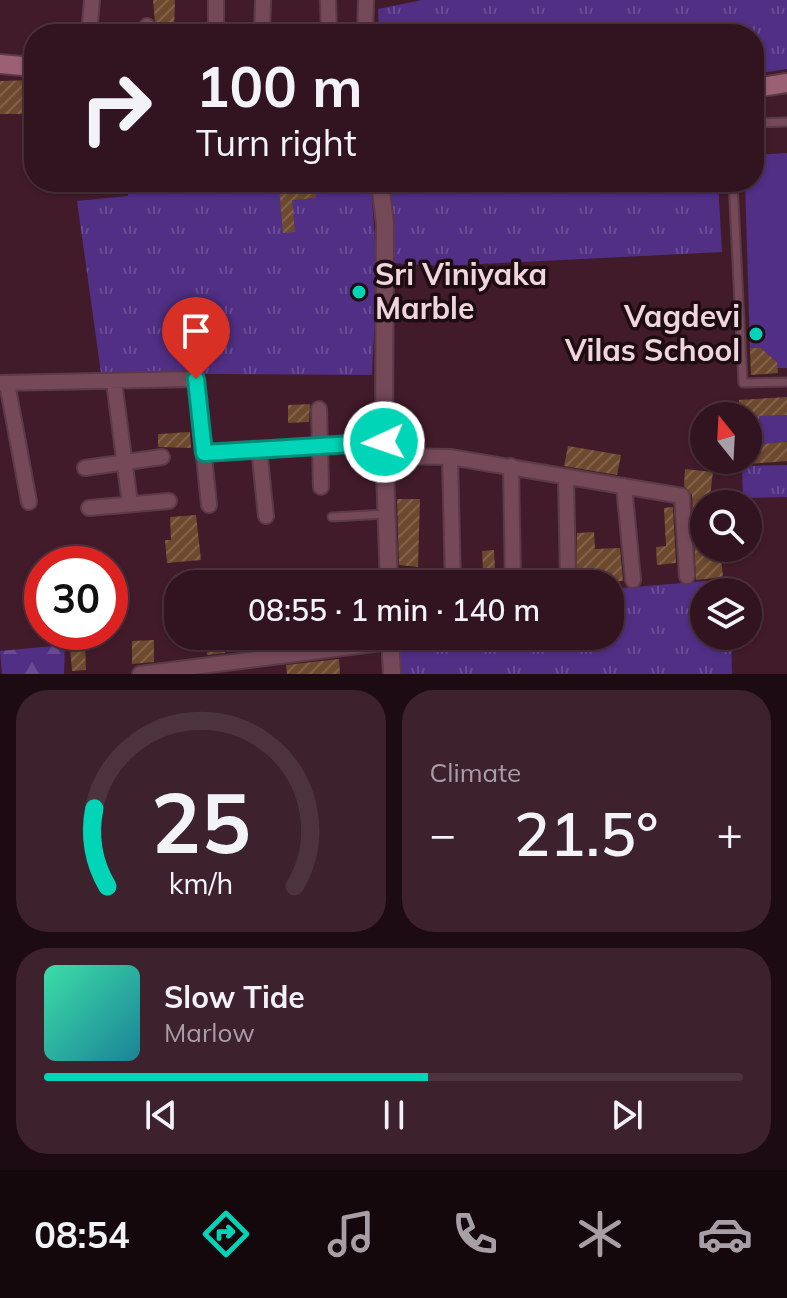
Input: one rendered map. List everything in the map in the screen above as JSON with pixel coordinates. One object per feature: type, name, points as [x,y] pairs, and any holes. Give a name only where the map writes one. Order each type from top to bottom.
[{"type":"main road","points":[[0,64],[24,66]]},
{"type":"main road","points":[[764,86],[787,83]]},
{"type":"street","points":[[90,24],[92,0]]},
{"type":"street","points":[[216,0],[216,24]]},
{"type":"street","points":[[262,24],[263,0]]},
{"type":"street","points":[[328,0],[329,24]]},
{"type":"street","points":[[365,24],[366,0]]},
{"type":"street","points":[[381,192],[385,224],[389,570]]},
{"type":"street","points":[[29,502],[4,383],[196,379],[209,505]]},
{"type":"street","points":[[114,382],[130,504]]},
{"type":"street","points":[[319,409],[321,487]]},
{"type":"street","points":[[204,453],[319,446],[385,449],[511,466],[682,496],[687,576]]},
{"type":"street","points":[[259,449],[266,516]]},
{"type":"street","points":[[85,468],[162,457]]},
{"type":"street","points":[[450,457],[453,570]]},
{"type":"street","points":[[511,466],[513,570]]},
{"type":"street","points":[[566,478],[568,570]]},
{"type":"street","points":[[624,486],[633,580]]},
{"type":"street","points":[[89,508],[169,501]]},
{"type":"street","points":[[140,674],[311,650]]},
{"type":"street","points":[[391,650],[392,674]]},
{"type":"lane","points":[[764,123],[787,122]]},
{"type":"lane","points":[[733,192],[743,383],[787,382]]},
{"type":"lane","points":[[332,517],[387,514]]},
{"type":"green space","points":[[422,0],[787,0],[787,69],[764,72],[764,24],[379,24],[378,9]]},
{"type":"green space","points":[[787,153],[787,368],[777,368],[777,362],[761,348],[750,348],[745,192],[764,192],[764,154]]},
{"type":"green space","points":[[128,192],[372,192],[377,273],[372,375],[101,373],[77,201],[128,196]]},
{"type":"green space","points":[[390,192],[719,192],[722,252],[442,266],[393,263]]},
{"type":"green space","points":[[787,415],[787,442],[762,444],[762,416]]},
{"type":"green space","points":[[787,465],[787,497],[762,498],[762,490],[743,490],[742,474],[762,474],[762,466]]},
{"type":"green space","points":[[690,582],[690,650],[731,650],[732,674],[399,674],[398,650],[624,650],[624,588]]},
{"type":"green space","points":[[65,650],[64,674],[2,674],[0,651]]},
{"type":"building","points":[[153,0],[175,0],[174,24],[155,24]]},
{"type":"building","points":[[24,80],[24,114],[0,114],[0,81]]},
{"type":"building","points":[[279,192],[316,192],[316,198],[292,200],[295,232],[283,233]]},
{"type":"building","points":[[750,348],[761,348],[777,362],[778,373],[751,375]]},
{"type":"building","points":[[787,397],[787,415],[762,416],[762,402],[739,400]]},
{"type":"building","points":[[310,404],[309,422],[288,423],[288,405]]},
{"type":"building","points":[[190,432],[191,448],[158,447],[158,434]]},
{"type":"building","points":[[787,442],[787,461],[762,463],[762,444]]},
{"type":"building","points":[[568,446],[621,455],[617,475],[564,466]]},
{"type":"building","points":[[685,469],[690,470],[690,474],[713,474],[711,490],[690,490],[690,493],[684,486]]},
{"type":"building","points":[[397,499],[420,499],[418,567],[399,565]]},
{"type":"building","points":[[673,507],[676,563],[657,565],[656,547],[666,546],[664,508]]},
{"type":"building","points":[[196,515],[201,560],[167,563],[165,540],[171,540],[170,517]]},
{"type":"building","points":[[594,532],[595,549],[620,548],[622,570],[576,570],[577,533]]},
{"type":"building","points":[[494,550],[495,569],[503,570],[483,570],[482,551]]},
{"type":"building","points":[[695,562],[721,562],[723,577],[696,578]]},
{"type":"building","points":[[154,640],[154,662],[132,664],[132,641]]},
{"type":"building","points":[[70,650],[85,650],[86,670],[72,671]]},
{"type":"building","points":[[206,650],[225,650],[225,653],[207,655]]},
{"type":"building","points":[[339,659],[340,674],[287,674],[286,665]]},
{"type":"place","name":"Sri Viniyaka Marble","points":[[359,292]]},
{"type":"place","name":"Vagdevi Vilas School","points":[[756,334]]},
{"type":"route","points":[[196,379],[204,453],[384,442]]}]
